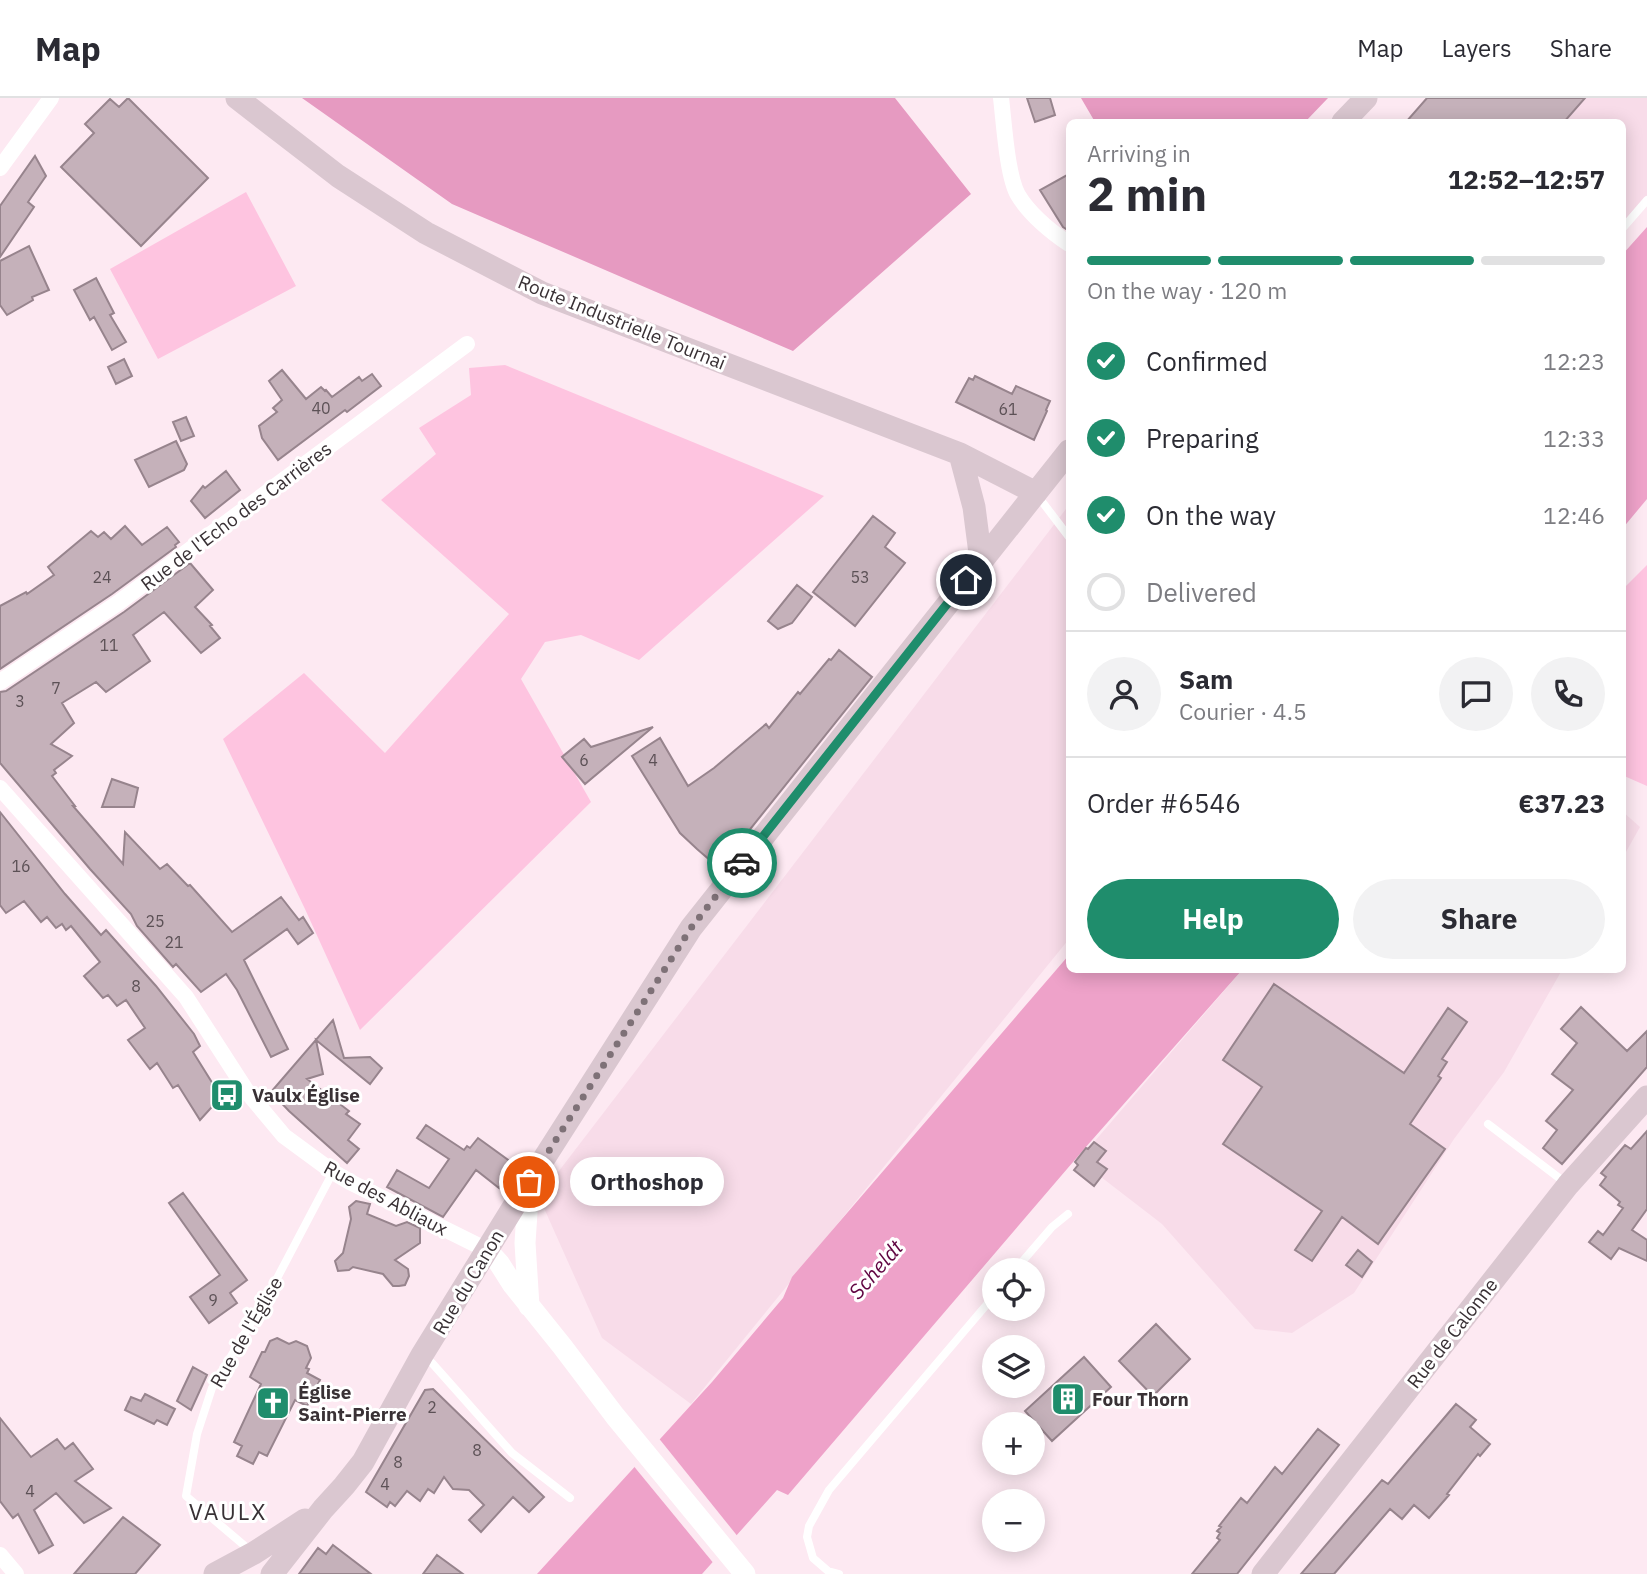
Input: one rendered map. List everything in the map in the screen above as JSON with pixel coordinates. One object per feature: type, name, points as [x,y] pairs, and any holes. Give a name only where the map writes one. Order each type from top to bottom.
[{"type":"main road","name":"Route Industrielle Tournai","points":[[237,98],[338,176],[415,226],[542,293],[960,454],[1036,493]]},
{"type":"main road","points":[[1346,119],[1366,98]]},
{"type":"main road","points":[[960,454],[974,507],[981,561]]},
{"type":"main road","name":"Rue du Canon","points":[[323,1509],[363,1462],[422,1355],[691,928],[1066,455]]},
{"type":"main road","name":"Rue de Calonne","points":[[1263,1574],[1568,1185],[1647,1097]]},
{"type":"main road","points":[[215,1574],[254,1553],[323,1509]]},
{"type":"main road","points":[[272,1574],[323,1509]]},
{"type":"street","points":[[0,168],[51,98]]},
{"type":"street","points":[[1001,98],[1010,168],[1017,194],[1035,217],[1066,242]]},
{"type":"street","name":"Rue de l'Echo des Carrières","points":[[0,682],[118,603],[467,344]]},
{"type":"street","name":"Rue des Abliaux","points":[[0,788],[186,997],[248,1093],[284,1136],[332,1172],[487,1250],[615,1416],[745,1574]]},
{"type":"street","points":[[529,1182],[525,1243],[529,1306]]},
{"type":"street","points":[[0,1555],[16,1574]]},
{"type":"lane","points":[[1626,224],[1647,200]]},
{"type":"lane","points":[[1036,493],[1066,533]]},
{"type":"lane","points":[[1488,1124],[1568,1185]]},
{"type":"lane","name":"Rue de l'Église","points":[[254,1553],[186,1496],[197,1434],[212,1388],[274,1284],[332,1172]]},
{"type":"lane","points":[[1025,1258],[1052,1227],[1068,1214]]},
{"type":"lane","points":[[839,1574],[828,1571],[813,1558],[807,1537],[809,1526],[829,1490],[982,1310]]},
{"type":"lane","points":[[422,1355],[512,1453],[570,1498]]},
{"type":"shaded area","points":[[302,98],[895,98],[971,194],[793,351],[452,204]]},
{"type":"shaded area","points":[[1081,98],[1328,98],[1308,119],[1093,119]]},
{"type":"shaded area","points":[[1565,98],[1647,98],[1647,200],[1626,225],[1626,119],[1546,119]]},
{"type":"shaded area","points":[[246,192],[296,286],[158,359],[110,269]]},
{"type":"shaded area","points":[[505,365],[824,496],[639,660],[581,635],[545,642],[521,679],[591,802],[360,1030],[223,739],[304,673],[385,753],[509,614],[381,500],[436,454],[419,428],[471,395],[469,368]]},
{"type":"shaded area","points":[[1066,509],[1066,943],[691,1404],[602,1338],[539,1197]]},
{"type":"shaded area","points":[[1647,565],[1647,786],[1626,777],[1626,586]]},
{"type":"shaded area","points":[[1626,815],[1640,827],[1626,852]]},
{"type":"shaded area","points":[[1239,973],[1560,973],[1504,1072],[1454,1139],[1354,1293],[1292,1333],[1255,1329],[1162,1224],[1101,1177],[1106,1169],[1097,1162],[1105,1151],[1094,1142]]},
{"type":"water","points":[[1647,227],[1647,499],[1626,524],[1626,251]]},
{"type":"water","name":"Scheldt","points":[[1066,958],[1066,973],[1239,973],[991,1258],[982,1258],[982,1268],[788,1495],[777,1490],[702,1574],[537,1574],[712,1382],[783,1298],[792,1277]]},
{"type":"pier","points":[[657,1436],[739,1538],[715,1565],[632,1464]]},
{"type":"building","points":[[128,98],[208,178],[141,246],[61,167],[94,133],[85,124],[110,99],[119,107]]},
{"type":"building","points":[[1027,98],[1050,98],[1055,115],[1035,122]]},
{"type":"building","points":[[1427,98],[1585,98],[1567,119],[1409,119]]},
{"type":"building","points":[[35,156],[46,176],[28,202],[34,207],[0,257],[0,206]]},
{"type":"building","points":[[1066,176],[1066,229],[1063,227],[1040,190]]},
{"type":"building","points":[[29,246],[49,290],[32,297],[33,300],[7,315],[0,305],[0,261]]},
{"type":"building","points":[[96,278],[114,313],[110,315],[126,342],[112,350],[94,317],[90,320],[74,290]]},
{"type":"building","points":[[124,359],[132,376],[116,384],[108,367]]},
{"type":"building","points":[[282,370],[306,399],[321,387],[332,397],[359,377],[362,381],[372,374],[381,386],[278,460],[262,438],[259,426],[277,412],[273,408],[282,400],[269,381]]},
{"type":"building","points":[[975,376],[1012,394],[1016,386],[1050,401],[1034,440],[956,402],[969,378],[973,380]]},
{"type":"building","points":[[186,417],[194,436],[181,441],[173,422]]},
{"type":"building","points":[[176,441],[187,464],[184,470],[149,487],[135,460]]},
{"type":"building","points":[[226,471],[240,490],[205,518],[191,501],[203,486],[205,488]]},
{"type":"building","points":[[873,516],[895,533],[885,547],[905,563],[855,626],[813,592]]},
{"type":"building","points":[[125,526],[142,545],[167,527],[179,542],[176,547],[112,594],[0,669],[0,606],[26,592],[27,594],[54,575],[48,567],[91,531],[98,537],[104,532],[111,539]]},
{"type":"building","points":[[190,563],[213,590],[195,607],[220,638],[201,653],[164,612],[133,635],[150,661],[106,692],[96,682],[62,703],[74,723],[51,744],[72,756],[54,770],[56,773],[52,776],[73,806],[123,864],[125,832],[160,869],[167,864],[190,885],[232,932],[281,897],[299,920],[303,917],[313,933],[298,944],[287,929],[244,960],[288,1049],[271,1057],[226,974],[201,992],[176,964],[173,967],[137,926],[131,914],[0,763],[0,692],[6,691],[124,612]]},
{"type":"building","points":[[797,585],[812,597],[792,623],[778,629],[768,621]]},
{"type":"building","points":[[839,650],[872,677],[719,868],[680,833],[632,756],[660,738],[688,786],[766,724],[769,728],[798,692],[800,694]]},
{"type":"building","points":[[653,727],[585,784],[562,757],[584,739],[591,747]]},
{"type":"building","points":[[112,779],[138,788],[134,807],[102,807]]},
{"type":"building","points":[[0,812],[65,894],[101,935],[106,930],[194,1034],[200,1046],[193,1052],[221,1097],[200,1120],[178,1085],[173,1088],[157,1063],[150,1069],[128,1040],[145,1028],[126,1000],[117,1006],[108,995],[103,998],[84,976],[100,962],[71,926],[66,930],[62,924],[56,928],[47,917],[41,922],[24,901],[6,913],[0,905]]},
{"type":"building","points":[[1274,984],[1404,1073],[1448,1008],[1467,1022],[1442,1059],[1447,1062],[1438,1076],[1441,1078],[1410,1124],[1445,1149],[1378,1244],[1342,1217],[1312,1261],[1295,1250],[1322,1211],[1223,1144],[1262,1087],[1223,1060]]},
{"type":"building","points":[[1581,1007],[1627,1051],[1647,1031],[1647,1067],[1562,1164],[1543,1148],[1557,1130],[1546,1121],[1573,1090],[1552,1074],[1577,1043],[1561,1029]]},
{"type":"building","points":[[333,1020],[344,1058],[370,1057],[382,1068],[370,1084],[316,1040],[323,1074],[307,1079],[349,1111],[346,1114],[360,1124],[348,1140],[359,1149],[347,1163],[271,1092]]},
{"type":"building","points":[[426,1125],[464,1150],[467,1146],[470,1148],[478,1138],[515,1165],[499,1188],[476,1170],[443,1217],[387,1187],[397,1170],[429,1188],[449,1159],[417,1138]]},
{"type":"building","points":[[1647,1131],[1647,1209],[1632,1230],[1647,1240],[1647,1261],[1619,1248],[1611,1259],[1589,1242],[1598,1231],[1603,1235],[1623,1208],[1618,1205],[1620,1202],[1600,1185],[1606,1177],[1601,1173],[1625,1145],[1631,1149]]},
{"type":"building","points":[[1094,1142],[1106,1151],[1097,1162],[1107,1169],[1094,1186],[1074,1170],[1078,1165],[1075,1162]]},
{"type":"building","points":[[183,1193],[247,1280],[230,1293],[237,1303],[209,1323],[190,1297],[220,1275],[169,1203]]},
{"type":"building","points":[[356,1201],[370,1204],[367,1214],[396,1226],[407,1222],[420,1228],[420,1243],[395,1260],[408,1269],[409,1276],[405,1285],[393,1286],[383,1274],[353,1267],[338,1271],[335,1261],[343,1253],[351,1219],[349,1207]]},
{"type":"building","points":[[1358,1250],[1372,1262],[1362,1277],[1346,1265]]},
{"type":"building","points":[[1156,1324],[1190,1359],[1153,1396],[1119,1361]]},
{"type":"building","name":"Église Saint-Pierre","points":[[277,1338],[289,1344],[296,1341],[307,1346],[311,1358],[306,1368],[309,1369],[307,1373],[320,1380],[307,1406],[295,1400],[267,1456],[259,1452],[253,1464],[237,1456],[242,1446],[234,1442],[261,1384],[250,1377],[262,1352],[265,1352],[270,1341]]},
{"type":"building","name":"Four Thorn","points":[[1084,1357],[1111,1387],[1052,1441],[1045,1433],[1045,1412],[1025,1411],[1039,1398],[1045,1398],[1045,1393]]},
{"type":"building","points":[[193,1367],[207,1375],[191,1410],[177,1401]]},
{"type":"building","points":[[433,1389],[544,1497],[529,1512],[513,1497],[481,1532],[469,1520],[484,1505],[469,1490],[453,1489],[444,1477],[434,1493],[428,1489],[420,1501],[407,1491],[395,1506],[390,1502],[387,1507],[366,1492],[425,1390]]},
{"type":"building","points":[[145,1394],[175,1409],[167,1425],[157,1420],[154,1424],[125,1410],[131,1397],[141,1401]]},
{"type":"building","points":[[1456,1404],[1476,1420],[1470,1427],[1490,1444],[1480,1456],[1478,1454],[1429,1518],[1414,1505],[1402,1519],[1390,1509],[1334,1574],[1301,1574],[1382,1480],[1388,1484]]},
{"type":"building","points":[[0,1418],[31,1457],[57,1439],[65,1449],[73,1443],[93,1469],[75,1481],[111,1508],[84,1523],[56,1493],[34,1510],[53,1545],[39,1553],[18,1514],[13,1518],[0,1501]]},
{"type":"building","points":[[1318,1429],[1339,1445],[1237,1574],[1192,1574],[1220,1540],[1217,1538],[1220,1533],[1217,1531],[1221,1527],[1219,1526],[1241,1498],[1247,1503],[1275,1467],[1282,1474]]},
{"type":"building","points":[[123,1517],[160,1545],[135,1574],[74,1574]]},
{"type":"building","points":[[333,1545],[371,1574],[299,1574],[318,1548],[326,1554]]},
{"type":"building","points":[[437,1555],[463,1574],[423,1574]]},
{"type":"way so far","points":[[529,1182],[691,928],[742,863]]},
{"type":"place","name":"Vaulx Église","points":[[227,1095]]},
{"type":"place","name":"Orthoshop","points":[[529,1182]]},
{"type":"place","name":"Four Thorn","points":[[1068,1399]]},
{"type":"place","name":"Église Saint-Pierre","points":[[273,1403]]},
{"type":"district","name":"VAULX","points":[[228,1512]]},
{"type":"route","points":[[742,863],[966,580]]}]
